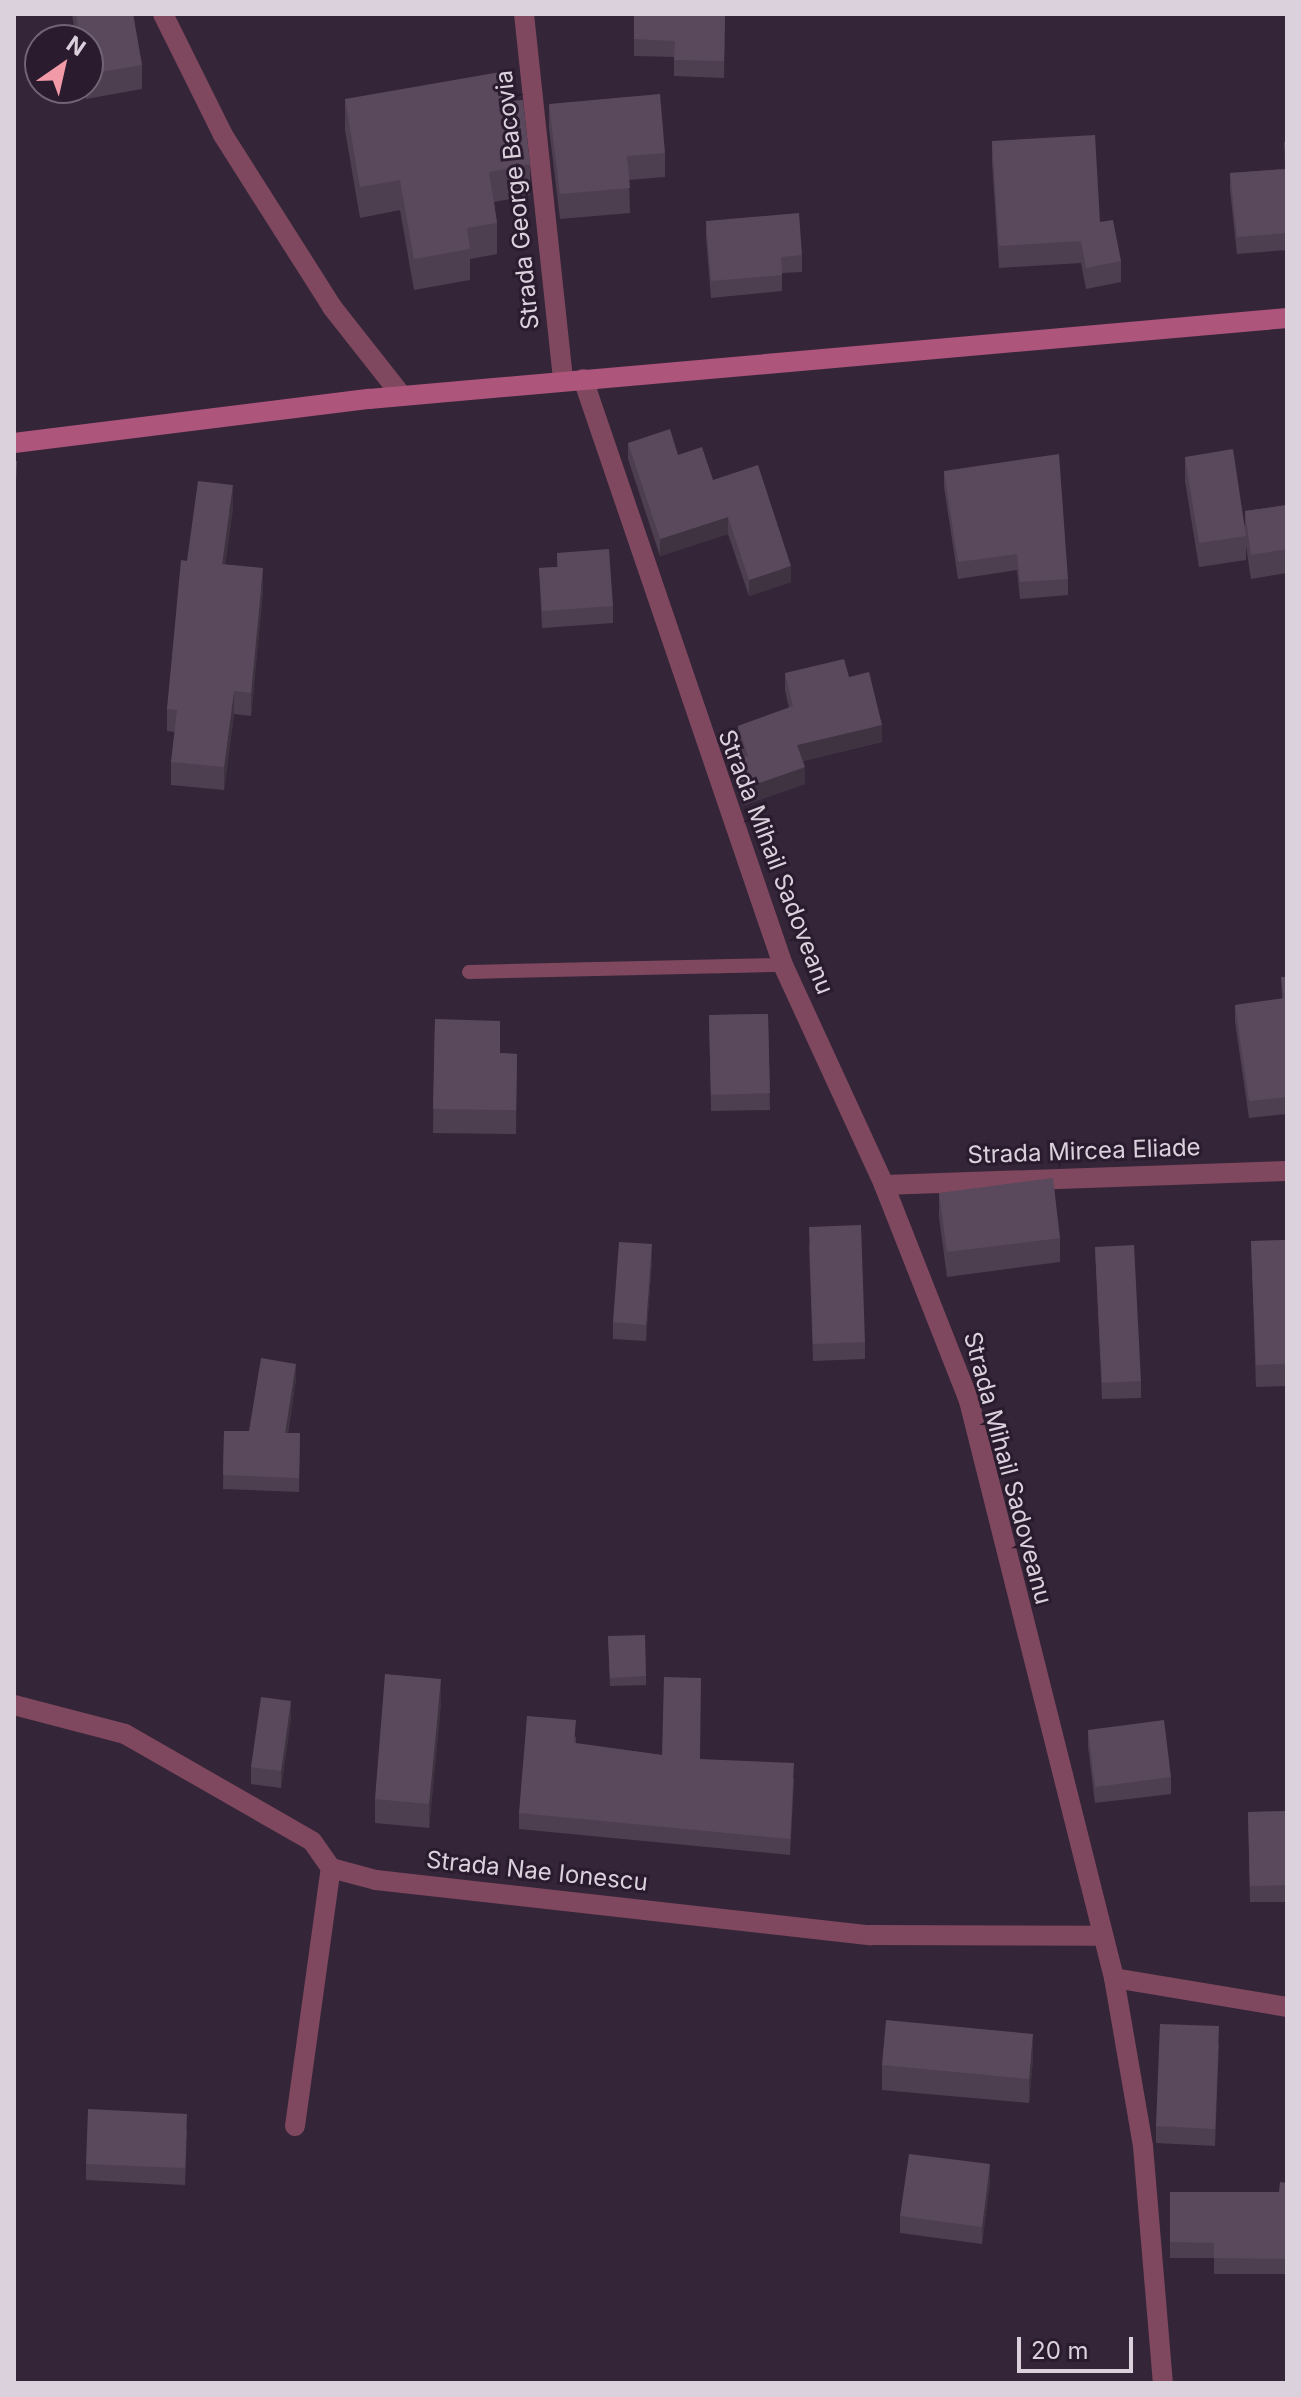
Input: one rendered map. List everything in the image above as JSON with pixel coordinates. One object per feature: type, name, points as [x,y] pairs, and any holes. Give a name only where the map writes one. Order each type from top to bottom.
[{"type":"main road","points":[[14,443],[402,396],[1287,318]]},
{"type":"street","points":[[163,14],[223,135],[332,307],[402,396]]},
{"type":"street","name":"Strada George Bacovia","points":[[524,14],[573,380]]},
{"type":"street","name":"Strada Mihail Sadoveanu","points":[[573,380],[783,965],[884,1185],[969,1401],[1114,1978],[1143,2146],[1163,2383]]},
{"type":"street","name":"Strada Mircea Eliade","points":[[884,1185],[1287,1171]]},
{"type":"street","points":[[14,1705],[125,1734],[312,1841],[331,1868],[295,2126]]},
{"type":"street","name":"Strada Nae Ionescu","points":[[331,1868],[376,1880],[870,1935],[1102,1936]]},
{"type":"street","points":[[1114,1978],[1287,2007]]},
{"type":"lane","points":[[469,972],[783,965]]},
{"type":"building","points":[[76,14],[133,14],[142,65],[104,71],[104,24],[78,24]]},
{"type":"building","points":[[634,14],[725,14],[724,61],[674,60],[675,41],[634,39]]},
{"type":"building","points":[[506,71],[511,101],[523,100],[530,164],[489,172],[497,223],[467,228],[470,249],[414,259],[400,180],[360,187],[345,99]]},
{"type":"building","points":[[660,94],[665,153],[627,156],[630,188],[560,194],[549,104]]},
{"type":"building","points":[[1095,135],[1100,222],[1113,220],[1121,261],[1086,268],[1081,241],[999,246],[992,141]]},
{"type":"building","points":[[1284,142],[1287,142],[1287,169]]},
{"type":"building","points":[[1287,169],[1287,233],[1237,237],[1230,173]]},
{"type":"building","points":[[799,213],[802,255],[781,257],[782,275],[711,281],[706,221]]},
{"type":"building","points":[[670,429],[678,455],[702,447],[713,480],[758,465],[791,566],[749,580],[728,517],[660,539],[628,443]]},
{"type":"building","points":[[1233,449],[1246,536],[1199,543],[1185,457]]},
{"type":"building","points":[[1059,454],[1068,579],[1020,582],[1017,554],[958,562],[944,471]]},
{"type":"building","points":[[14,461],[17,461],[14,523]]},
{"type":"building","points":[[198,481],[233,485],[222,564],[263,568],[251,693],[234,691],[224,767],[171,762],[177,710],[167,709],[181,560],[187,561]]},
{"type":"building","points":[[1287,505],[1287,549],[1251,555],[1245,511]]},
{"type":"building","points":[[609,549],[613,606],[542,611],[539,568],[558,567],[557,553]]},
{"type":"building","points":[[844,659],[849,677],[869,672],[882,725],[797,745],[805,767],[742,789],[733,761],[748,756],[738,726],[793,706],[785,673]]},
{"type":"building","points":[[1281,977],[1287,977],[1287,1097],[1249,1101],[1235,1005],[1284,998]]},
{"type":"building","points":[[768,1014],[770,1093],[711,1095],[709,1015]]},
{"type":"building","points":[[435,1019],[500,1021],[500,1053],[517,1054],[516,1110],[433,1109]]},
{"type":"building","points":[[1053,1178],[1060,1238],[947,1252],[939,1193]]},
{"type":"building","points":[[861,1225],[865,1342],[813,1344],[809,1227]]},
{"type":"building","points":[[1287,1240],[1287,1364],[1256,1365],[1251,1241]]},
{"type":"building","points":[[619,1242],[652,1244],[646,1325],[613,1322]]},
{"type":"building","points":[[1134,1245],[1141,1381],[1102,1383],[1095,1247]]},
{"type":"building","points":[[261,1358],[296,1364],[285,1433],[300,1433],[299,1478],[223,1475],[224,1431],[249,1431]]},
{"type":"building","points":[[645,1635],[646,1676],[610,1678],[608,1636]]},
{"type":"building","points":[[385,1674],[441,1679],[429,1804],[375,1799]]},
{"type":"building","points":[[664,1677],[701,1678],[700,1759],[794,1763],[790,1839],[519,1813],[527,1716],[576,1720],[574,1743],[662,1755]]},
{"type":"building","points":[[261,1697],[291,1701],[281,1771],[251,1767]]},
{"type":"building","points":[[1164,1720],[1171,1777],[1095,1787],[1088,1730]]},
{"type":"building","points":[[1287,1811],[1287,1885],[1250,1886],[1248,1812]]},
{"type":"building","points":[[886,2020],[1033,2034],[1029,2079],[882,2065]]},
{"type":"building","points":[[1160,2024],[1219,2026],[1215,2129],[1156,2126]]},
{"type":"building","points":[[88,2109],[187,2114],[185,2168],[86,2164]]},
{"type":"building","points":[[909,2154],[990,2164],[982,2227],[900,2216]]},
{"type":"building","points":[[1280,2182],[1287,2183],[1287,2259],[1214,2258],[1214,2243],[1170,2242],[1170,2192],[1279,2192]]}]
